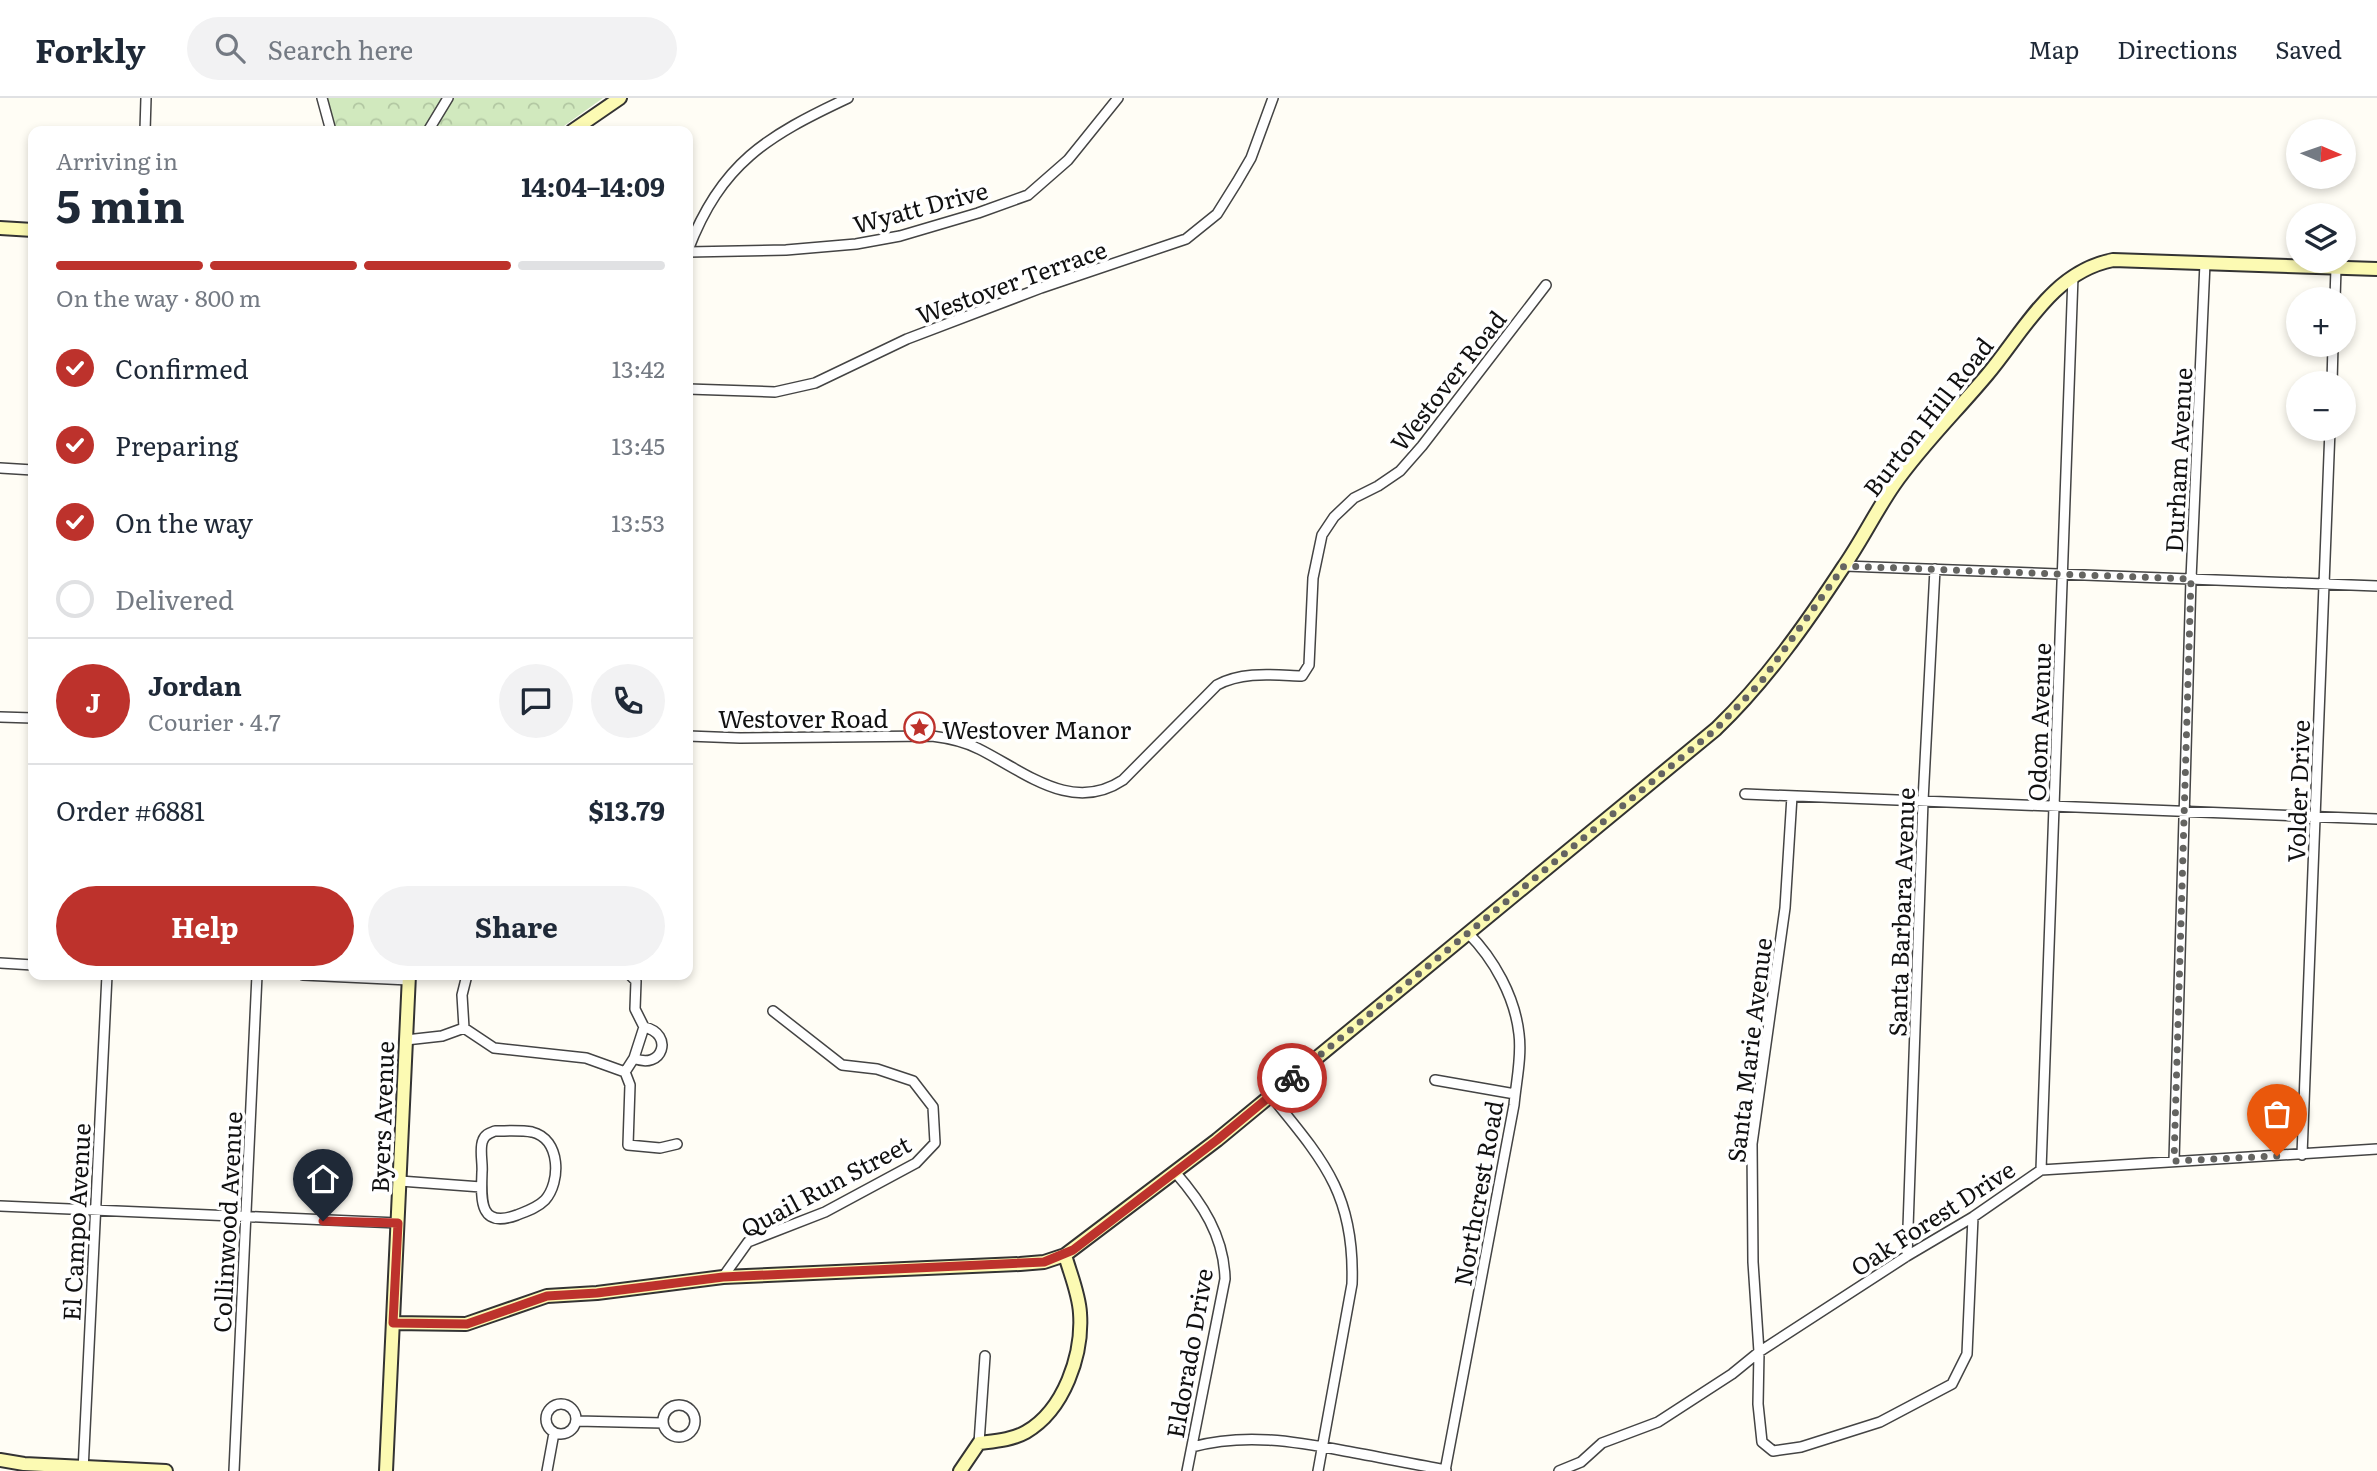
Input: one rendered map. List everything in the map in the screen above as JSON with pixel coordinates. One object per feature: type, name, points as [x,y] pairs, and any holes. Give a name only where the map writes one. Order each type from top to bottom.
[{"type":"street","points":[[145,126],[146,98]]},
{"type":"street","points":[[322,98],[330,126]]},
{"type":"street","points":[[431,126],[448,98]]},
{"type":"street","points":[[579,126],[620,98]]},
{"type":"street","points":[[693,239],[710,200],[744,161],[777,134],[848,98]]},
{"type":"street","name":"Wyatt Drive","points":[[693,251],[786,250],[856,244],[900,236],[1028,195],[1068,160],[1118,98]]},
{"type":"street","name":"Westover Terrace","points":[[693,389],[775,392],[815,383],[907,339],[1041,288],[1186,239],[1217,214],[1237,182],[1251,158],[1273,98]]},
{"type":"street","points":[[0,228],[28,230]]},
{"type":"street","name":"Burton Hill Road","points":[[393,1323],[467,1324],[547,1296],[597,1293],[723,1277],[1020,1264],[1044,1262],[1065,1255],[1271,1096],[1733,713],[1761,682],[1844,566],[1893,486],[1937,429],[1987,375],[2041,305],[2061,285],[2092,266],[2113,260],[2286,266]]},
{"type":"street","name":"Durham Avenue","points":[[2174,1161],[2191,579],[2205,263]]},
{"type":"street","name":"Burton Hill Road","points":[[2356,268],[2377,269]]},
{"type":"street","name":"Odom Avenue","points":[[2041,1170],[2073,276]]},
{"type":"street","name":"Westover Road","points":[[693,736],[932,736],[953,739],[976,747],[1035,779],[1068,793],[1109,790],[1123,780],[1217,685],[1231,677],[1249,675],[1302,676],[1308,666],[1313,578],[1322,535],[1334,517],[1354,498],[1399,471],[1422,446],[1546,285]]},
{"type":"street","name":"Volder Drive","points":[[2302,1155],[2330,441]]},
{"type":"street","points":[[0,468],[28,470]]},
{"type":"street","points":[[1844,566],[2377,586]]},
{"type":"street","name":"Santa Barbara Avenue","points":[[1907,1256],[1923,801],[1935,569]]},
{"type":"street","points":[[0,717],[28,718]]},
{"type":"street","points":[[1745,794],[2377,819]]},
{"type":"street","name":"Santa Marie Avenue","points":[[1792,796],[1785,908],[1752,1144],[1753,1262],[1762,1442],[1773,1451],[1801,1447],[1880,1422],[1952,1384],[1967,1354],[1973,1217]]},
{"type":"street","name":"Northcrest Road","points":[[1446,1470],[1515,1094],[1519,1033],[1513,1007],[1491,960],[1468,933]]},
{"type":"street","points":[[0,964],[28,965]]},
{"type":"street","name":"El Campo Avenue","points":[[83,1469],[107,980]]},
{"type":"street","name":"Collinwood Avenue","points":[[234,1471],[257,980]]},
{"type":"street","name":"Byers Avenue","points":[[386,1471],[409,980]]},
{"type":"street","points":[[464,1028],[462,995],[466,980]]},
{"type":"street","points":[[625,1072],[634,1058],[644,1027],[635,1009],[635,980]]},
{"type":"street","name":"Quail Run Street","points":[[723,1277],[748,1242],[825,1212],[916,1163],[935,1143],[933,1107],[913,1081],[877,1069],[842,1065],[774,1012]]},
{"type":"street","points":[[634,1058],[642,1062],[650,1061],[657,1057],[661,1050],[659,1034],[644,1027]]},
{"type":"street","points":[[406,1040],[442,1036],[464,1028]]},
{"type":"street","points":[[464,1028],[494,1048],[586,1058],[625,1072],[630,1085],[628,1145],[660,1148],[677,1144]]},
{"type":"street","points":[[1435,1080],[1515,1094]]},
{"type":"street","points":[[1271,1096],[1318,1154],[1335,1184],[1347,1219],[1353,1265],[1352,1284],[1318,1471]]},
{"type":"street","points":[[495,1130],[533,1133],[551,1146],[556,1176],[547,1199],[536,1208],[510,1218],[494,1220],[483,1206],[481,1186],[482,1141],[486,1134],[495,1130]]},
{"type":"street","name":"Oak Forest Drive","points":[[1559,1471],[1581,1462],[1602,1443],[1658,1422],[1732,1374],[1759,1352],[1907,1256],[1973,1217],[2041,1170],[2377,1149]]},
{"type":"street","name":"Eldorado Drive","points":[[1175,1172],[1196,1196],[1209,1217],[1225,1263],[1225,1279],[1187,1471]]},
{"type":"street","points":[[400,1181],[481,1186]]},
{"type":"street","points":[[0,1206],[398,1223]]},
{"type":"street","points":[[979,1443],[1006,1440],[1025,1433],[1037,1424],[1058,1399],[1069,1377],[1078,1348],[1080,1314],[1065,1255]]},
{"type":"street","points":[[960,1471],[979,1443],[985,1356]]},
{"type":"street","points":[[565,1403],[574,1409],[577,1420],[572,1430],[563,1434],[554,1433],[546,1424],[546,1413],[554,1404],[565,1403]]},
{"type":"street","points":[[577,1420],[663,1423]]},
{"type":"street","points":[[547,1471],[554,1433]]},
{"type":"street","points":[[1192,1447],[1249,1438],[1296,1442],[1446,1470]]},
{"type":"street","points":[[0,1460],[83,1469],[166,1471]]},
{"type":"green space","points":[[325,98],[603,98],[564,126],[333,126]]},
{"type":"way so far","points":[[1292,1078],[1716,729],[1761,682],[1844,566],[2191,579],[2174,1161],[2277,1156]]},
{"type":"place","name":"Westover Manor","points":[[919,728]]},
{"type":"route","points":[[323,1221],[398,1223],[393,1323],[467,1324],[547,1296],[597,1293],[723,1277],[1044,1262],[1073,1250],[1217,1140],[1292,1078]]}]
